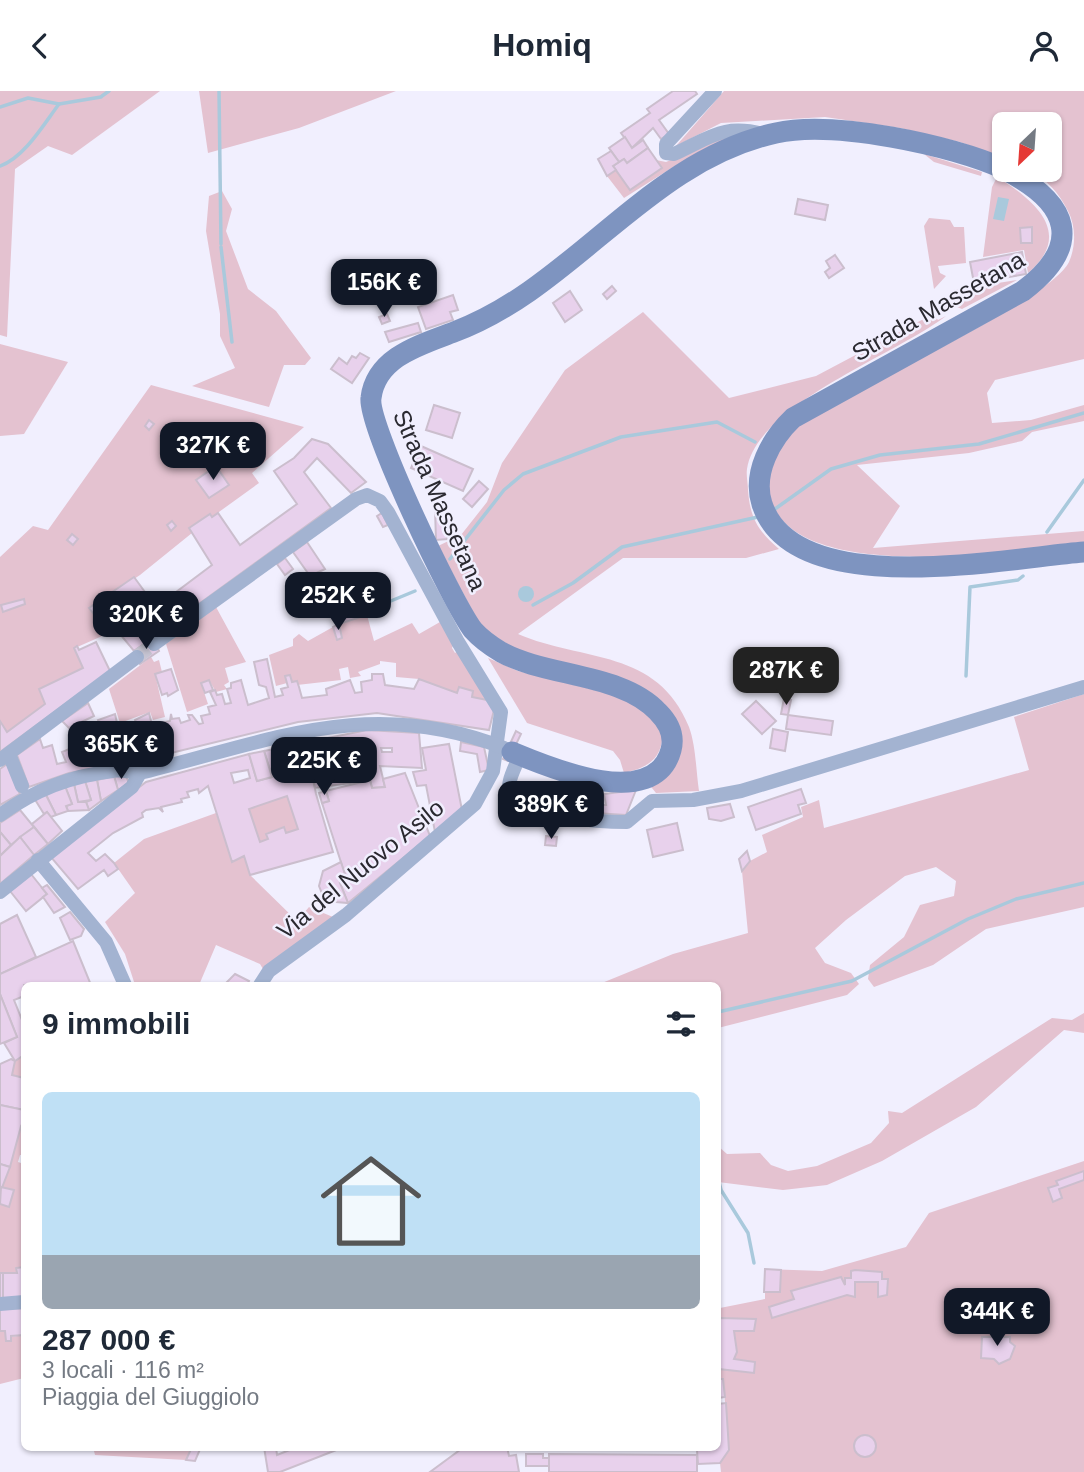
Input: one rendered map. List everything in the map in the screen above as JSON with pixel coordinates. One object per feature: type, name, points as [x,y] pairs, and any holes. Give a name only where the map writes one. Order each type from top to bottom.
[{"type":"street","points":[[715,91],[666,144],[666,153],[677,153],[713,133],[730,129],[766,135]]},
{"type":"street","name":"Strada Massetana","points":[[509,751],[584,778],[620,782],[648,775],[659,768],[670,753],[672,734],[659,712],[640,698],[510,657],[476,633],[417,522],[377,430],[370,403],[375,381],[383,368],[403,354],[478,323],[506,308],[662,187],[725,151],[766,135],[814,129],[863,134],[954,152],[992,165]]},
{"type":"street","name":"Strada Massetana","points":[[1025,182],[1056,212],[1065,237],[1062,252],[1055,264],[1023,291],[793,418],[767,453],[761,475],[761,499],[773,526],[786,540],[804,550],[837,561],[881,566],[929,566],[1084,552]]},
{"type":"street","points":[[154,644],[356,499],[370,496],[380,501],[388,512],[458,642],[499,709],[509,751],[511,797],[517,803],[553,814],[627,822],[652,801],[693,800],[741,791],[1084,687]]},
{"type":"street","points":[[22,786],[5,757],[137,657]]},
{"type":"street","points":[[0,814],[26,796],[65,780],[114,770],[140,773],[281,737],[371,722],[429,726],[509,751]]},
{"type":"street","name":"Via del Nuovo Asilo","points":[[262,982],[269,971],[346,915],[475,804],[509,751]]},
{"type":"street","points":[[0,892],[132,787],[140,773]]},
{"type":"street","points":[[38,860],[110,948],[124,982]]},
{"type":"street","points":[[0,1304],[21,1302]]},
{"type":"shaded area","points":[[0,91],[160,91],[72,155],[48,146],[15,169],[7,337],[0,335]]},
{"type":"shaded area","points":[[199,91],[396,91],[299,128],[208,153]]},
{"type":"shaded area","points":[[724,91],[1084,91],[1084,359],[995,380],[987,393],[992,423],[1031,420],[1084,405],[1084,421],[1032,432],[1022,441],[969,453],[857,465],[900,506],[873,548],[1084,531],[1084,545],[958,556],[906,557],[856,552],[814,541],[783,521],[769,490],[770,469],[778,450],[791,432],[810,415],[1001,314],[1033,295],[1056,277],[1069,262],[1073,249],[1073,223],[1061,198],[1046,182],[1062,182],[1062,112],[992,112],[992,154],[960,142],[900,128],[825,117],[721,123],[676,146]]},
{"type":"shaded area","points":[[723,138],[732,138],[678,164],[624,198],[607,176],[616,170],[630,190],[662,168],[656,160],[666,162]]},
{"type":"shaded area","points":[[924,154],[982,172],[981,176],[934,162]]},
{"type":"shaded area","points":[[994,182],[1005,182],[1025,197],[1044,219],[1049,232],[1048,245],[1041,259],[1028,273],[1024,250],[983,257]]},
{"type":"shaded area","points":[[222,191],[232,209],[226,231],[248,289],[276,311],[311,358],[305,365],[284,365],[269,407],[192,386],[235,368],[220,336],[220,314],[206,231],[209,196]]},
{"type":"shaded area","points":[[929,218],[950,220],[954,227],[964,227],[966,263],[938,266],[940,273],[946,276],[934,289],[924,226]]},
{"type":"shaded area","points":[[1017,280],[962,309],[952,305],[953,290]]},
{"type":"shaded area","points":[[643,312],[729,398],[816,376],[933,314],[938,320],[946,316],[801,402],[775,423],[756,446],[747,469],[751,509],[760,530],[779,549],[746,558],[623,558],[518,634],[616,661],[638,670],[658,683],[675,701],[689,727],[699,791],[656,793],[648,783],[666,772],[677,761],[681,746],[678,725],[516,650],[481,627],[438,546],[461,535],[487,502],[502,463],[565,370]]},
{"type":"shaded area","points":[[0,344],[68,362],[24,434],[0,436]]},
{"type":"shaded area","points":[[151,385],[304,427],[252,473],[259,483],[212,517],[209,514],[190,528],[192,533],[140,575],[90,608],[109,633],[75,648],[83,668],[39,689],[45,704],[7,732],[0,721],[0,557],[33,526],[48,530]]},
{"type":"shaded area","points":[[216,607],[246,662],[225,668],[229,682],[224,685],[227,689],[216,692],[209,680],[201,683],[208,704],[187,712],[166,644]]},
{"type":"shaded area","points":[[367,615],[374,641],[412,623],[419,634],[440,622],[454,643],[452,648],[455,653],[458,651],[487,700],[472,697],[473,691],[460,687],[457,693],[419,679],[396,677],[396,663],[380,661],[380,664],[358,672],[361,676],[350,678],[348,667],[339,669],[341,680],[297,685],[292,682],[290,675],[285,676],[287,683],[276,686],[269,655],[293,646],[293,639],[299,634],[308,641],[333,627],[336,639],[342,638],[339,624]]},
{"type":"shaded area","points":[[151,657],[154,662],[159,660],[162,672],[155,674],[165,717],[153,720],[150,712],[120,723],[109,689]]},
{"type":"shaded area","points":[[488,658],[518,671],[615,695],[643,706],[663,732],[657,755],[647,765],[624,773],[620,760],[613,751],[527,723]]},
{"type":"shaded area","points":[[1084,694],[1084,907],[986,929],[933,965],[874,987],[868,979],[870,965],[904,937],[920,905],[954,896],[956,881],[936,867],[905,876],[846,920],[815,948],[825,963],[851,973],[859,984],[847,995],[721,1027],[721,982],[604,982],[673,954],[748,933],[742,871],[750,861],[767,852],[762,835],[803,817],[801,807],[819,800],[824,828],[1029,770],[1014,717]]},
{"type":"shaded area","points":[[287,796],[298,829],[286,833],[283,828],[267,833],[268,839],[260,842],[249,809]]},
{"type":"shaded area","points":[[216,813],[232,861],[244,856],[250,875],[297,921],[309,907],[333,917],[263,969],[260,964],[216,945],[200,982],[134,982],[125,954],[105,922],[135,893],[114,863],[144,839]]},
{"type":"shaded area","points":[[1084,1013],[1084,1033],[1064,1030],[976,1107],[882,1161],[827,1185],[783,1190],[721,1182],[721,1149],[727,1154],[760,1153],[771,1165],[788,1171],[817,1166],[871,1143],[889,1123],[888,1111],[902,1113],[1052,1018],[1072,1020]]},
{"type":"shaded area","points":[[21,1057],[21,1077],[12,1075],[15,1061]]},
{"type":"shaded area","points":[[21,1126],[21,1155],[18,1162],[21,1163],[21,1267],[17,1268],[17,1273],[0,1273],[0,1204],[9,1206],[1,1187]]},
{"type":"shaded area","points":[[1084,1161],[1084,1472],[721,1472],[720,1463],[729,1449],[721,1379],[721,1308],[765,1299],[765,1269],[822,1271],[906,1247],[929,1213]]},
{"type":"shaded area","points":[[0,1331],[5,1331],[6,1341],[21,1335],[21,1379],[0,1384]]},
{"type":"shaded area","points":[[94,1451],[190,1451],[186,1460],[95,1455]]},
{"type":"water","points":[[998,197],[1009,199],[1004,221],[993,219]]},
{"type":"water","points":[[526,586],[532,588],[532,600],[526,602],[520,600],[518,594],[520,588]]},
{"type":"building","points":[[673,91],[695,91],[697,94],[659,120],[669,134],[661,139],[653,128],[632,148],[621,133],[650,113],[647,109]]},
{"type":"building","points":[[625,137],[632,148],[643,140],[648,148],[627,163],[624,159],[619,162],[609,148]]},
{"type":"building","points":[[648,148],[662,168],[630,190],[613,166],[624,159],[627,163]]},
{"type":"building","points":[[611,151],[619,162],[613,166],[616,170],[607,176],[598,159]]},
{"type":"building","points":[[798,199],[828,205],[825,220],[795,214]]},
{"type":"building","points":[[1032,227],[1032,243],[1021,243],[1020,228]]},
{"type":"building","points":[[1022,252],[1026,274],[974,283],[970,262]]},
{"type":"building","points":[[835,255],[844,268],[829,278],[825,272],[830,268],[826,261]]},
{"type":"building","points":[[612,286],[616,291],[607,299],[603,294]]},
{"type":"building","points":[[570,291],[582,310],[565,322],[553,303]]},
{"type":"building","points":[[453,295],[458,310],[450,312],[453,320],[426,329],[418,307]]},
{"type":"building","points":[[387,314],[390,321],[382,324],[379,317]]},
{"type":"building","points":[[418,323],[421,332],[389,342],[385,332]]},
{"type":"building","points":[[360,353],[369,358],[352,383],[331,369],[339,358],[347,364],[352,356],[356,358]]},
{"type":"building","points":[[434,405],[460,413],[452,438],[426,430]]},
{"type":"building","points":[[149,420],[154,424],[149,430],[145,426]]},
{"type":"building","points":[[312,439],[328,444],[366,482],[351,493],[317,458],[304,472],[331,508],[134,651],[115,628],[109,633],[89,608],[134,577],[156,607],[212,565],[189,528],[210,514],[212,517],[218,513],[240,545],[297,504],[274,471],[294,458]]},
{"type":"building","points":[[421,446],[473,469],[463,491],[411,468]]},
{"type":"building","points":[[216,466],[229,485],[209,498],[196,480]]},
{"type":"building","points":[[479,481],[488,489],[472,507],[463,499]]},
{"type":"building","points":[[445,509],[447,539],[436,540],[435,510]]},
{"type":"building","points":[[382,513],[388,525],[383,527],[377,516]]},
{"type":"building","points":[[172,521],[176,526],[171,531],[167,525]]},
{"type":"building","points":[[72,534],[78,539],[73,545],[67,540]]},
{"type":"building","points":[[307,542],[325,569],[310,576],[293,552]]},
{"type":"building","points":[[285,558],[293,569],[285,575],[277,564]]},
{"type":"building","points":[[24,599],[25,604],[3,612],[1,605]]},
{"type":"building","points":[[362,603],[367,615],[339,624],[333,615]]},
{"type":"building","points":[[339,624],[342,638],[337,640],[333,627]]},
{"type":"building","points":[[153,639],[159,651],[140,664],[134,651]]},
{"type":"building","points":[[96,642],[110,671],[0,752],[0,721],[7,732],[45,704],[39,689],[83,668],[74,648],[77,646],[79,650]]},
{"type":"building","points":[[267,659],[275,697],[283,695],[281,689],[288,687],[285,676],[290,675],[292,682],[297,681],[302,698],[327,695],[326,689],[350,680],[355,693],[362,692],[361,682],[372,680],[372,674],[383,674],[385,685],[414,689],[419,679],[457,693],[459,687],[473,691],[472,697],[487,700],[494,710],[489,730],[377,713],[298,722],[130,763],[69,773],[29,787],[17,755],[40,739],[43,748],[52,745],[57,764],[66,762],[62,752],[72,748],[70,739],[102,732],[98,720],[115,714],[117,723],[125,723],[130,742],[141,739],[135,720],[149,713],[152,725],[170,721],[171,714],[172,719],[179,718],[181,723],[190,720],[188,715],[192,715],[199,724],[203,723],[201,716],[210,714],[208,707],[216,705],[210,692],[215,690],[217,695],[222,694],[225,704],[231,703],[227,689],[231,688],[231,683],[241,680],[248,705],[269,698],[266,687],[259,685],[254,662]]},
{"type":"building","points":[[171,669],[178,690],[168,696],[167,693],[162,695],[155,674]]},
{"type":"building","points":[[209,680],[213,690],[205,693],[201,683]]},
{"type":"building","points":[[784,698],[791,700],[788,715],[781,714]]},
{"type":"building","points":[[756,701],[776,721],[762,734],[742,714]]},
{"type":"building","points":[[88,703],[94,716],[69,728],[62,721]]},
{"type":"building","points":[[788,715],[833,721],[831,735],[786,729]]},
{"type":"building","points":[[773,729],[788,732],[785,751],[770,748]]},
{"type":"building","points":[[367,730],[419,733],[422,768],[380,766],[385,787],[372,788],[370,780],[358,782],[354,754],[310,763],[333,852],[250,875],[244,856],[232,862],[208,786],[199,793],[198,789],[187,792],[189,797],[181,799],[182,802],[161,807],[163,812],[159,808],[146,810],[142,813],[143,817],[113,833],[88,853],[96,861],[105,854],[114,863],[118,869],[108,876],[104,870],[78,889],[50,856],[146,782],[249,754],[257,781],[272,777],[264,751]],"holes":[[[381,748],[392,748],[392,752],[382,752]],[[277,764],[280,774],[276,775],[273,765]],[[248,770],[250,778],[234,783],[231,773]],[[287,796],[298,829],[286,833],[284,827],[266,834],[268,839],[260,842],[249,809]]]},
{"type":"building","points":[[516,731],[521,734],[508,761],[503,759]]},
{"type":"building","points":[[461,742],[484,747],[489,770],[480,772],[477,754],[460,751]]},
{"type":"building","points":[[449,744],[462,810],[435,832],[426,785],[417,786],[413,772],[426,770],[422,748]]},
{"type":"building","points":[[264,751],[272,777],[257,781],[249,754]]},
{"type":"building","points":[[354,754],[358,782],[315,788],[310,763]]},
{"type":"building","points":[[7,764],[20,794],[0,805],[0,769]]},
{"type":"building","points":[[405,773],[430,836],[348,903],[340,883],[347,881],[322,803],[329,801],[326,791],[370,780],[372,788],[385,787],[383,779]]},
{"type":"building","points":[[125,774],[129,783],[118,790],[114,776]]},
{"type":"building","points":[[114,776],[118,790],[101,801],[97,780]]},
{"type":"building","points":[[97,780],[101,801],[89,810],[86,802],[91,800],[85,781]]},
{"type":"building","points":[[85,781],[91,800],[78,802],[74,784]]},
{"type":"building","points":[[74,784],[78,802],[86,802],[89,810],[68,811],[66,806],[72,804],[65,786]]},
{"type":"building","points":[[65,786],[72,804],[66,806],[68,811],[56,815],[45,793]]},
{"type":"building","points":[[801,789],[806,803],[798,805],[801,814],[756,830],[748,807]]},
{"type":"building","points":[[636,790],[626,815],[580,812],[579,794],[598,796],[598,805],[606,805],[604,794]]},
{"type":"building","points":[[326,791],[329,801],[322,803],[319,793]]},
{"type":"building","points":[[45,793],[56,815],[51,817],[47,812],[44,814],[34,798]]},
{"type":"building","points":[[730,804],[734,817],[721,821],[709,819],[707,808]]},
{"type":"building","points":[[20,810],[34,827],[11,845],[0,832],[0,823]]},
{"type":"building","points":[[47,812],[62,831],[48,844],[32,824]]},
{"type":"building","points":[[677,823],[683,850],[653,857],[647,830]]},
{"type":"building","points":[[34,827],[48,844],[34,855],[20,837]]},
{"type":"building","points":[[0,832],[11,845],[0,856]]},
{"type":"building","points":[[546,836],[557,837],[556,846],[545,845]]},
{"type":"building","points":[[20,837],[34,855],[0,884],[0,856]]},
{"type":"building","points":[[747,851],[750,861],[742,871],[739,859]]},
{"type":"building","points":[[341,862],[347,881],[340,883],[348,903],[336,902],[323,896],[319,886],[323,871]]},
{"type":"building","points":[[31,874],[47,894],[26,911],[10,891]]},
{"type":"building","points":[[47,885],[65,907],[54,913],[43,897],[47,894],[42,888]]},
{"type":"building","points":[[70,912],[84,929],[81,936],[70,940],[60,918]]},
{"type":"building","points":[[17,915],[36,957],[0,974],[0,924]]},
{"type":"building","points":[[73,941],[90,982],[21,982],[21,997],[14,1000],[21,1018],[21,1057],[15,1061],[4,1043],[17,1037],[0,994],[0,974]]},
{"type":"building","points":[[235,974],[249,981],[248,982],[227,982]]},
{"type":"building","points":[[0,994],[17,1037],[0,1044]]},
{"type":"building","points":[[11,1059],[15,1061],[12,1075],[21,1077],[21,1109],[0,1105],[0,1064]]},
{"type":"building","points":[[0,1105],[21,1109],[21,1126],[10,1167],[0,1164]]},
{"type":"building","points":[[0,1164],[10,1167],[0,1193]]},
{"type":"building","points":[[1084,1171],[1084,1180],[1059,1189],[1062,1198],[1053,1202],[1048,1188],[1058,1185],[1056,1181]]},
{"type":"building","points":[[1,1187],[14,1190],[9,1207],[0,1204]]},
{"type":"building","points":[[21,1267],[21,1299],[3,1300],[3,1273],[17,1273],[16,1268]]},
{"type":"building","points":[[765,1269],[781,1270],[780,1292],[764,1292]]},
{"type":"building","points":[[851,1271],[882,1272],[882,1279],[888,1279],[887,1295],[878,1297],[878,1282],[855,1282],[855,1297],[847,1295],[772,1318],[769,1307],[794,1299],[791,1291],[841,1277],[845,1285],[845,1278],[851,1278]]},
{"type":"building","points":[[0,1273],[3,1273],[3,1300],[0,1300]]},
{"type":"building","points":[[21,1308],[21,1335],[11,1336],[11,1341],[6,1341],[5,1331],[0,1331],[0,1309]]},
{"type":"building","points":[[721,1318],[756,1319],[754,1331],[734,1331],[737,1352],[734,1359],[755,1362],[754,1373],[721,1369]]},
{"type":"building","points":[[999,1332],[1004,1337],[1010,1337],[1010,1342],[1015,1346],[1010,1359],[999,1364],[994,1359],[981,1358],[982,1337],[994,1337]]},
{"type":"building","points":[[721,1379],[723,1379],[725,1397],[721,1398]]},
{"type":"building","points":[[726,1403],[729,1450],[720,1463],[698,1464],[697,1451],[721,1451],[721,1404]]},
{"type":"building","points":[[865,1435],[873,1438],[876,1446],[873,1454],[865,1457],[857,1454],[854,1446],[857,1438]]},
{"type":"building","points":[[190,1451],[199,1451],[195,1461],[186,1460]]},
{"type":"building","points":[[265,1451],[276,1451],[277,1455],[287,1451],[334,1451],[280,1472],[268,1472]]},
{"type":"building","points":[[459,1451],[508,1451],[509,1456],[516,1455],[519,1472],[430,1472]]},
{"type":"building","points":[[526,1454],[543,1454],[543,1458],[549,1458],[549,1466],[526,1466]]},
{"type":"building","points":[[549,1454],[697,1455],[697,1472],[549,1472]]},
{"type":"waterway","points":[[102,96],[109,91]]},
{"type":"waterway","points":[[219,91],[221,244]]},
{"type":"waterway","points":[[0,107],[28,98],[59,104],[101,97]]},
{"type":"waterway","points":[[0,166],[25,148],[59,104]]},
{"type":"waterway","points":[[221,247],[232,342]]},
{"type":"waterway","points":[[775,509],[831,469],[880,455],[979,444],[1084,413]]},
{"type":"waterway","points":[[450,559],[504,490],[523,474],[621,437],[717,422],[755,442]]},
{"type":"waterway","points":[[1047,532],[1084,480]]},
{"type":"waterway","points":[[533,605],[573,583],[622,547],[758,517]]},
{"type":"waterway","points":[[966,676],[970,587],[1018,580],[1023,576]]},
{"type":"waterway","points":[[369,610],[415,591]]},
{"type":"waterway","points":[[721,1011],[852,981],[968,919],[1016,899],[1084,883]]},
{"type":"waterway","points":[[721,1190],[748,1233],[754,1263]]},
{"type":"tunnel","points":[[137,657],[154,644]]}]
